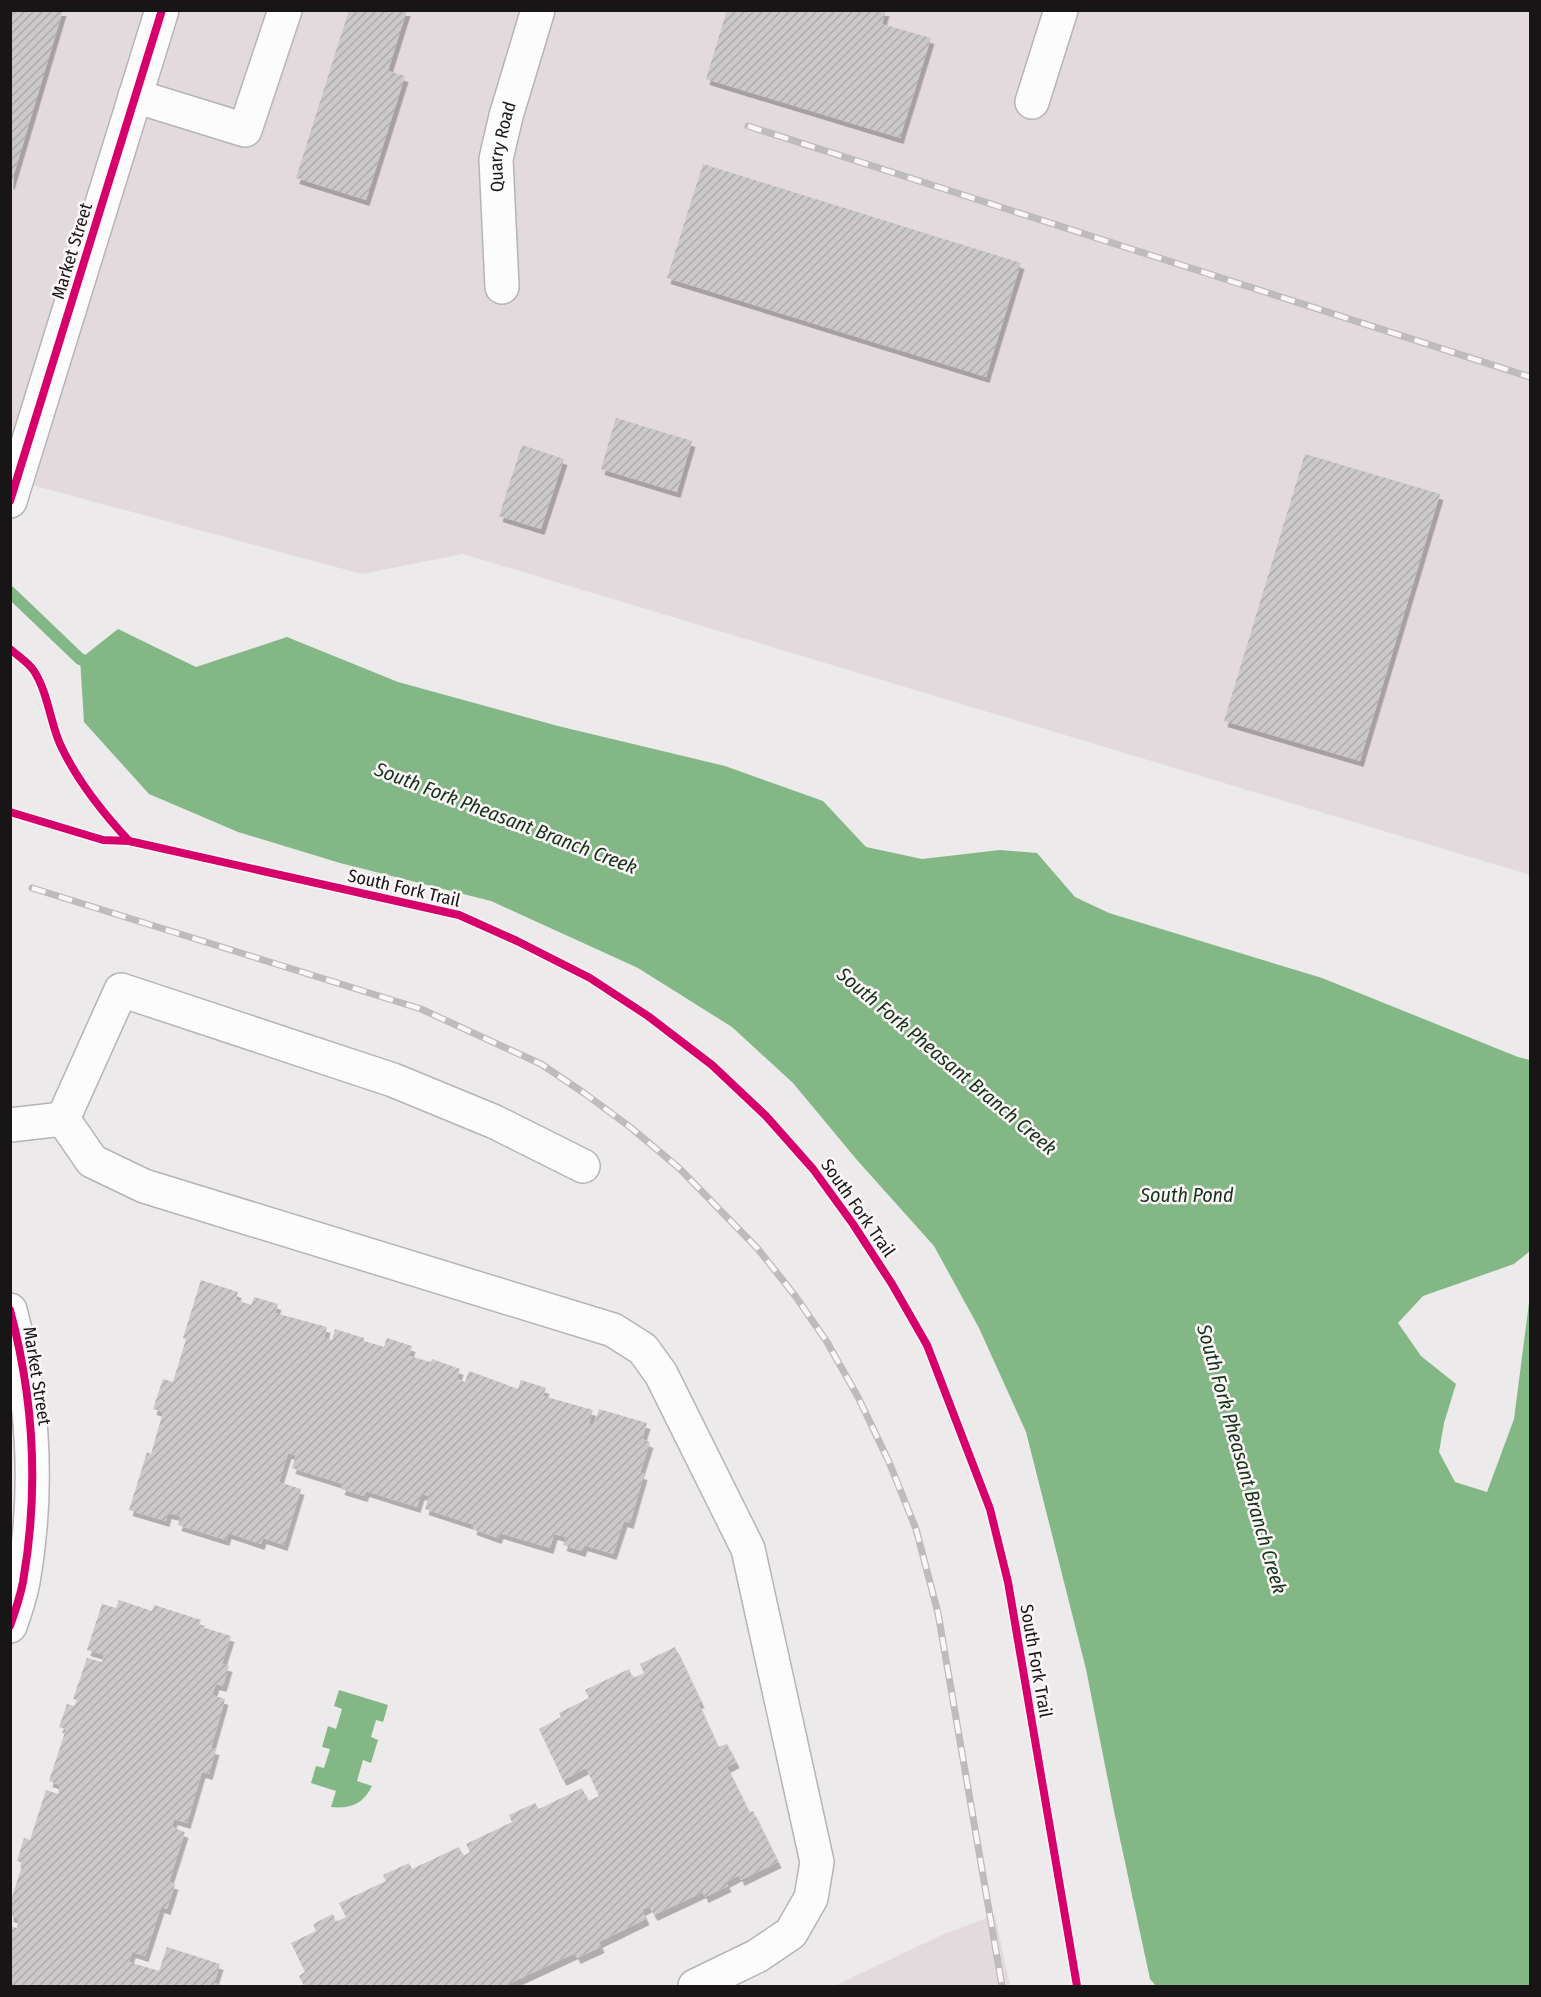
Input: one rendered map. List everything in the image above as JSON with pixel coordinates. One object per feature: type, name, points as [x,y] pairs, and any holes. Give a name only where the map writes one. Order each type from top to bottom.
[{"type":"street","name":"Market Street","points":[[14,491],[162,10]]},
{"type":"street","points":[[135,96],[245,130],[285,10]]},
{"type":"street","name":"Quarry Road","points":[[502,287],[496,159],[506,116],[538,10]]},
{"type":"street","points":[[1032,102],[1061,10]]},
{"type":"street","points":[[63,1119],[121,990],[393,1080],[495,1122],[583,1166]]},
{"type":"street","points":[[10,1125],[63,1119]]},
{"type":"street","points":[[63,1119],[92,1161],[144,1186],[613,1330],[643,1349],[655,1366],[682,1416],[748,1549],[817,1862],[811,1898],[791,1933],[757,1956],[694,1986]]},
{"type":"street","name":"Market Street","points":[[10,1310],[22,1352],[32,1424],[32,1488],[23,1583],[10,1626]]},
{"type":"shaded area","points":[[11,11],[1530,11],[1530,875],[463,554],[362,574],[17,481],[11,501]]},
{"type":"shaded area","points":[[995,1915],[1010,1986],[834,1986],[944,1934]]},
{"type":"water","name":"South Pond","points":[[118,629],[196,667],[287,637],[398,682],[558,726],[725,766],[823,801],[866,847],[922,859],[1000,850],[1037,853],[1075,897],[1109,913],[1322,978],[1530,1060],[1530,1251],[1514,1264],[1423,1296],[1398,1323],[1421,1356],[1456,1384],[1444,1423],[1439,1452],[1455,1482],[1487,1492],[1514,1419],[1530,1295],[1530,1986],[1156,1986],[1150,1979],[1086,1669],[1026,1432],[979,1328],[934,1246],[857,1160],[793,1083],[732,1027],[638,968],[491,901],[340,863],[238,832],[149,794],[84,722],[80,659]]},
{"type":"water","points":[[339,1690],[388,1705],[383,1722],[376,1720],[371,1737],[378,1740],[371,1763],[363,1760],[357,1781],[372,1786],[365,1797],[356,1804],[331,1807],[336,1791],[311,1783],[316,1766],[324,1768],[330,1749],[322,1747],[328,1726],[336,1729],[342,1709],[334,1706]]},
{"type":"building","points":[[10,10],[63,10],[11,184],[10,184]]},
{"type":"building","points":[[349,10],[407,10],[388,71],[405,76],[366,200],[296,178]]},
{"type":"building","points":[[727,10],[886,10],[882,24],[931,38],[900,138],[706,79]]},
{"type":"building","points":[[703,164],[1021,263],[986,377],[667,278]]},
{"type":"building","points":[[616,418],[692,441],[677,492],[601,469]]},
{"type":"building","points":[[522,445],[564,459],[541,529],[499,516]]},
{"type":"building","points":[[1305,454],[1440,494],[1360,761],[1224,721]]},
{"type":"building","points":[[201,1280],[238,1292],[236,1300],[251,1305],[254,1297],[278,1304],[275,1313],[327,1327],[324,1338],[332,1340],[335,1329],[384,1347],[387,1338],[412,1346],[409,1356],[431,1362],[432,1359],[460,1369],[457,1379],[465,1382],[469,1371],[518,1389],[521,1380],[546,1388],[543,1396],[593,1410],[589,1424],[594,1425],[599,1409],[647,1423],[642,1439],[650,1442],[640,1473],[644,1474],[630,1523],[624,1521],[613,1554],[584,1545],[582,1551],[563,1545],[566,1537],[554,1534],[550,1548],[500,1533],[498,1538],[473,1529],[474,1525],[425,1509],[429,1496],[421,1494],[417,1507],[366,1491],[364,1496],[341,1489],[343,1484],[292,1468],[296,1455],[288,1453],[279,1482],[301,1489],[284,1545],[263,1538],[261,1544],[228,1533],[226,1540],[178,1525],[181,1516],[168,1513],[166,1521],[129,1510],[147,1452],[151,1454],[163,1412],[153,1409],[163,1379],[173,1382],[186,1339],[183,1338]]},
{"type":"building","points":[[119,1600],[152,1611],[154,1605],[201,1620],[199,1626],[231,1636],[222,1664],[229,1666],[223,1686],[216,1684],[212,1695],[225,1699],[211,1748],[216,1749],[209,1774],[202,1772],[187,1823],[174,1819],[172,1827],[185,1832],[169,1882],[175,1884],[167,1909],[161,1907],[145,1956],[132,1952],[129,1962],[159,1971],[167,1947],[220,1964],[214,1983],[224,1986],[10,1986],[10,1926],[17,1928],[19,1919],[10,1916],[10,1903],[23,1863],[17,1861],[24,1838],[30,1840],[46,1790],[58,1794],[60,1785],[49,1781],[66,1729],[59,1727],[67,1704],[74,1706],[77,1700],[73,1699],[87,1658],[102,1662],[104,1655],[87,1650],[102,1604],[116,1608]]},
{"type":"building","points":[[675,1647],[701,1702],[698,1703],[718,1747],[727,1744],[736,1762],[727,1767],[749,1812],[753,1811],[778,1862],[741,1880],[739,1875],[726,1882],[728,1886],[705,1897],[703,1892],[654,1915],[649,1906],[642,1910],[646,1919],[599,1942],[601,1947],[577,1958],[575,1953],[504,1986],[304,1986],[299,1976],[305,1972],[291,1943],[316,1931],[313,1924],[333,1914],[336,1922],[346,1917],[339,1903],[386,1881],[383,1875],[409,1863],[412,1869],[459,1847],[463,1856],[470,1852],[466,1844],[512,1822],[509,1815],[535,1803],[539,1809],[582,1788],[588,1801],[599,1796],[586,1768],[563,1780],[539,1729],[561,1717],[559,1713],[589,1698],[585,1690],[629,1669],[633,1678],[644,1673],[640,1664]]},
{"type":"waterway","name":"South Fork Pheasant Branch Creek","points":[[10,592],[80,659],[92,664]]},
{"type":"railway","points":[[748,126],[1530,377]]},
{"type":"railway","points":[[32,888],[421,1009],[541,1064],[630,1127],[679,1168],[758,1249],[796,1297],[827,1342],[858,1397],[889,1462],[916,1529],[938,1613],[1002,1986]]},
{"type":"cycle path","points":[[10,501],[162,10]]},
{"type":"cycle path","name":"South Fork Trail","points":[[10,649],[29,665],[39,680],[60,744],[74,771],[129,841],[459,915],[517,941],[590,978],[648,1016],[712,1065],[766,1116],[813,1169],[853,1224],[892,1284],[927,1345],[990,1509],[1008,1582],[1077,1986]]},
{"type":"cycle path","points":[[10,812],[103,840],[129,841]]},
{"type":"cycle path","points":[[10,1310],[24,1377],[32,1445],[28,1548],[23,1582],[10,1626]]}]
